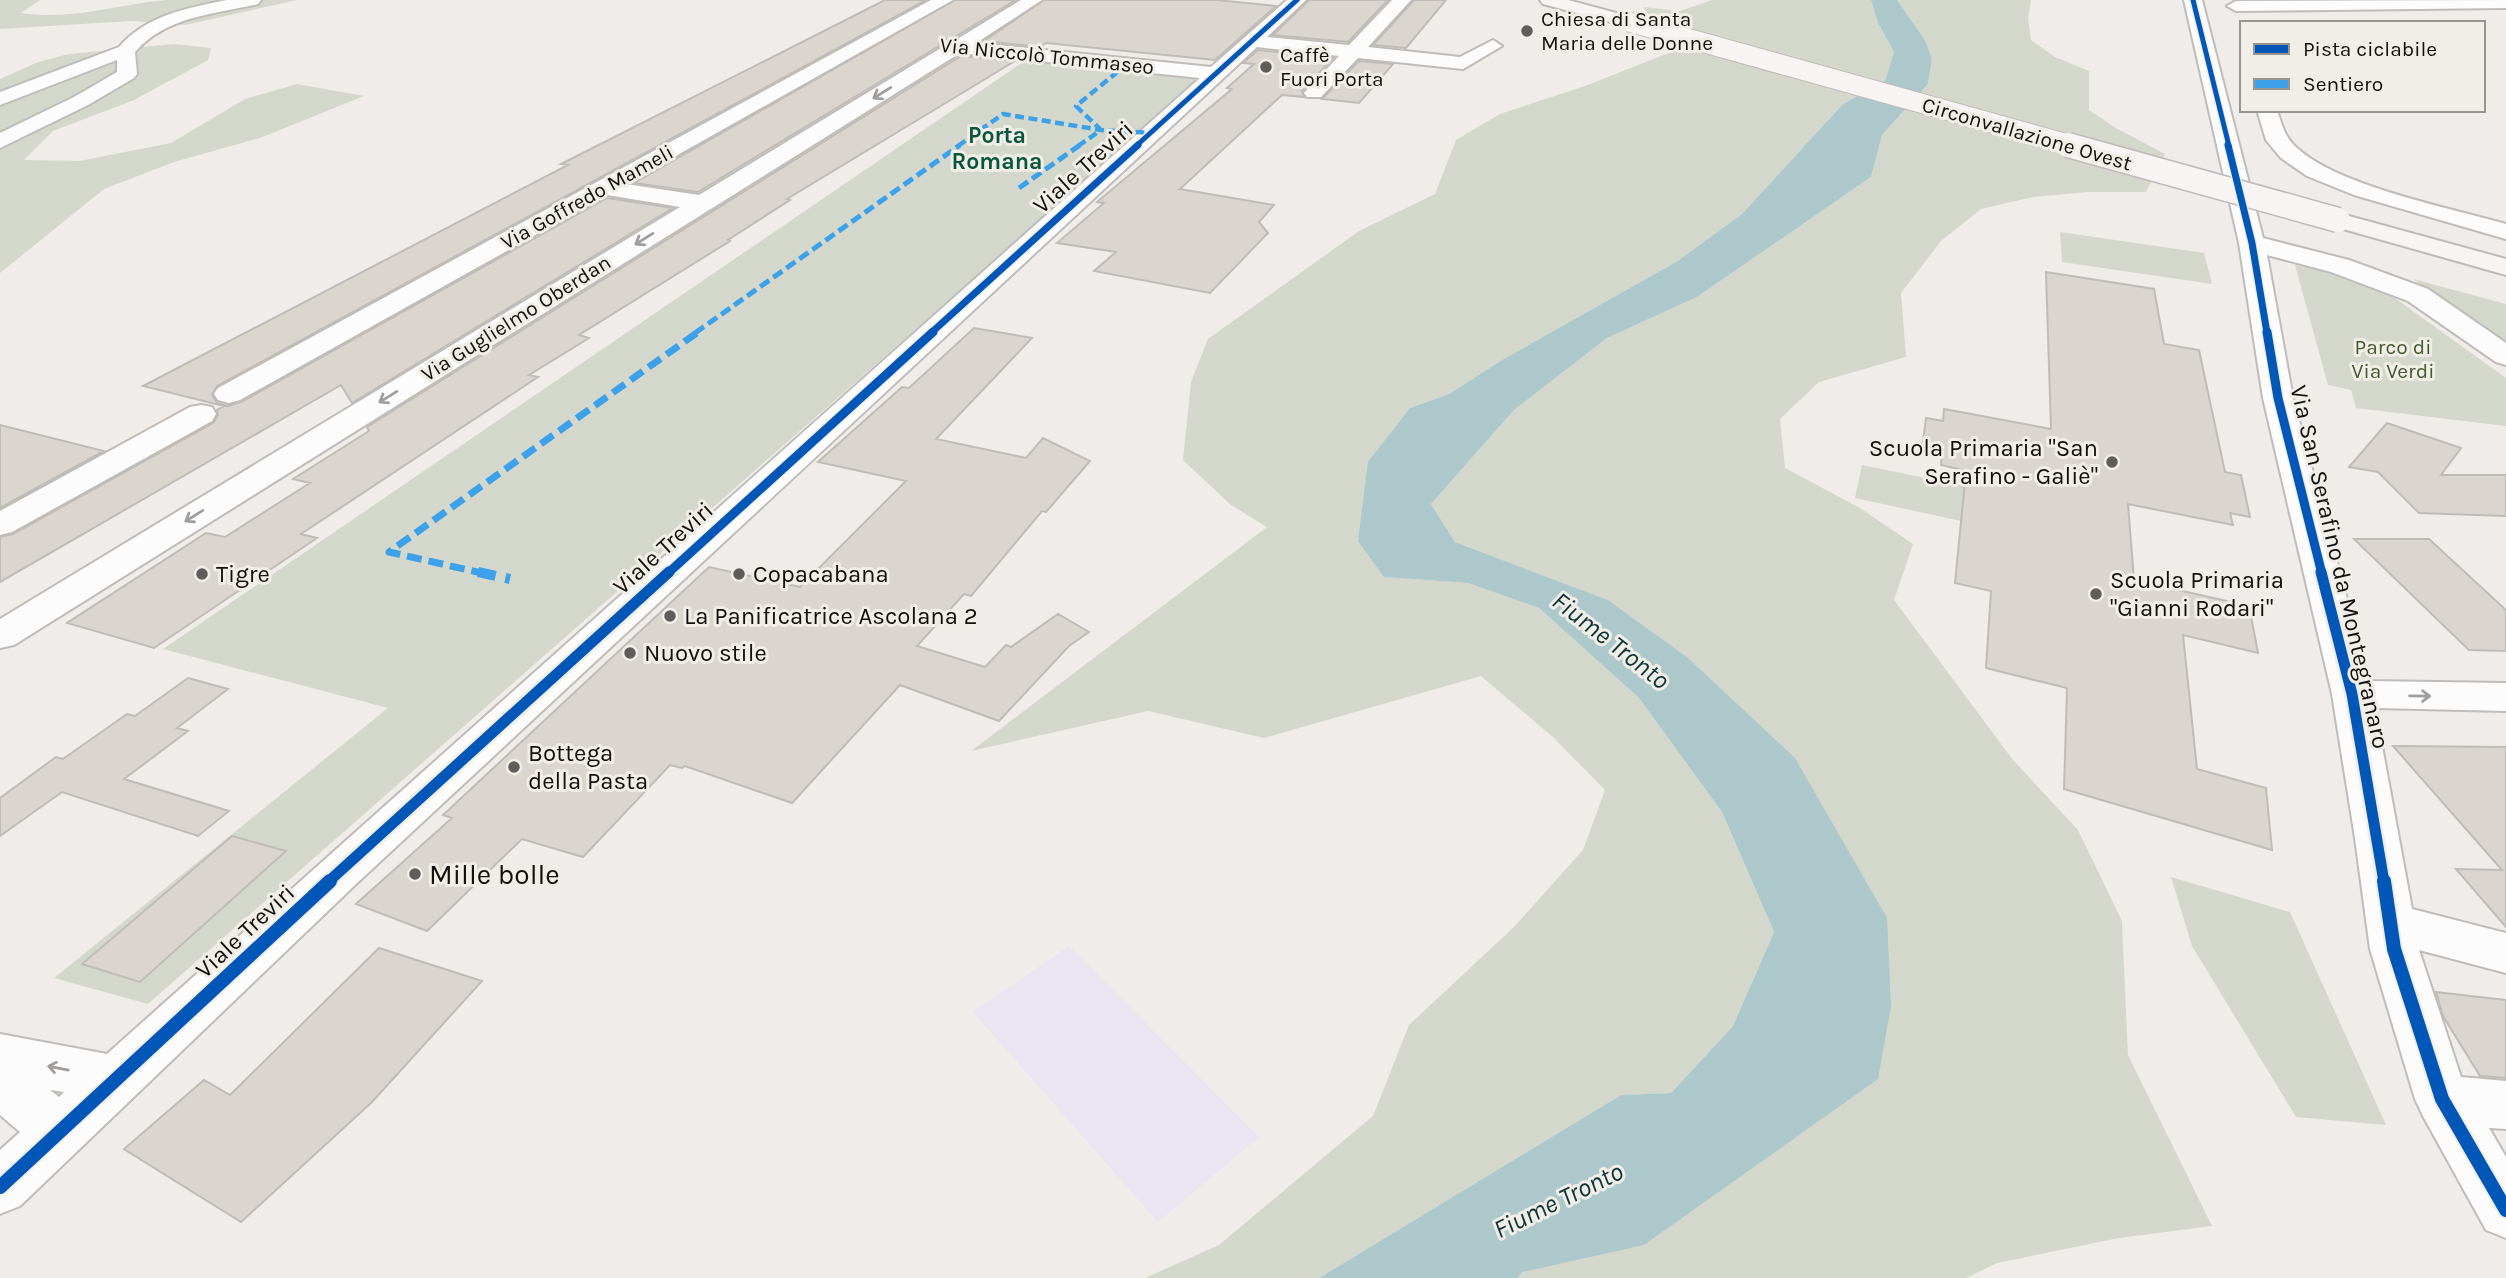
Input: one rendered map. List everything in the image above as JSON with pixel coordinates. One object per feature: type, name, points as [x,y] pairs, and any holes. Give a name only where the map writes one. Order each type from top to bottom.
[{"type":"main road","name":"Circonvallazione Ovest","points":[[1549,0],[2506,267]]},
{"type":"street","points":[[0,99],[126,51],[145,29],[183,16],[253,0]]},
{"type":"street","name":"Via Goffredo Mameli","points":[[229,394],[944,0]]},
{"type":"street","name":"Via Guglielmo Oberdan","points":[[0,636],[1033,0]]},
{"type":"street","name":"Viale Treviri","points":[[0,1187],[339,872],[1135,147],[1219,74],[1297,0]]},
{"type":"street","points":[[1314,93],[1402,0]]},
{"type":"street","name":"Via San Serafino da Montegranaro","points":[[2193,0],[2241,162],[2278,398],[2352,694],[2378,838],[2394,950],[2442,1099],[2506,1210]]},
{"type":"street","points":[[2236,9],[2441,2],[2506,3]]},
{"type":"street","name":"Via Niccolò Tommaseo","points":[[876,38],[1219,74]]},
{"type":"street","points":[[1254,41],[1463,63],[1493,46]]},
{"type":"street","points":[[0,141],[81,101],[127,74],[126,51]]},
{"type":"street","points":[[2268,112],[2274,135],[2289,153],[2315,172]]},
{"type":"street","points":[[2276,165],[2315,172],[2362,190],[2506,232]]},
{"type":"street","points":[[604,188],[702,203]]},
{"type":"street","points":[[2252,243],[2340,266],[2418,295],[2506,356]]},
{"type":"street","points":[[0,525],[201,414]]},
{"type":"street","points":[[2352,694],[2506,697]]},
{"type":"street","points":[[2390,923],[2506,953]]},
{"type":"street","points":[[0,1057],[117,1079]]},
{"type":"street","points":[[0,1083],[61,1131]]},
{"type":"street","points":[[2442,1099],[2506,1105]]},
{"type":"shaded area","points":[[1069,946],[1259,1137],[1158,1222],[973,1012]]},
{"type":"green space","points":[[0,0],[40,0],[21,13],[58,15],[167,0],[297,0],[185,25],[131,21],[0,29]]},
{"type":"green space","points":[[1712,0],[1871,0],[1878,23],[1894,52],[1885,81],[1843,104],[1742,214],[1676,262],[1502,360],[1449,394],[1410,408],[1384,577],[1468,583],[1539,608],[1639,698],[1722,812],[1774,932],[1733,1026],[1671,1093],[1621,1095],[1319,1278],[1145,1278],[1219,1245],[1373,1116],[1409,1025],[1513,928],[1583,850],[1605,790],[1554,738],[1481,676],[1264,738],[1148,711],[971,751],[1267,527],[1231,505],[1183,460],[1191,382],[1208,339],[1359,231],[1435,194],[1456,140],[1500,114],[1585,86],[1674,51],[1643,7],[1680,11]]},
{"type":"green space","points":[[1897,0],[2031,0],[2028,18],[2031,40],[2055,57],[2089,71],[2089,110],[2165,154],[2146,192],[2088,192],[2033,197],[1981,209],[1941,241],[1901,293],[1906,357],[1819,382],[1780,419],[1785,468],[1860,508],[1913,544],[1894,600],[2013,760],[2078,830],[2122,921],[2128,1055],[2212,1226],[2119,1238],[1997,1263],[1966,1278],[1518,1278],[1878,1079],[1608,600],[1455,542],[1431,504],[1514,410],[1607,338],[1697,297],[1871,177],[1882,135],[1928,84],[1932,59],[1925,40]]},
{"type":"green space","points":[[175,44],[211,48],[208,60],[134,100],[53,131],[24,160],[80,161],[171,143],[245,99],[297,84],[364,96],[260,138],[174,162],[104,189],[0,273],[0,79],[38,62],[69,54]]},
{"type":"green space","points":[[1029,58],[1205,75],[148,1004],[54,978],[388,708],[163,649]]},
{"type":"green space","points":[[2060,232],[2204,253],[2212,284],[2062,262]]},
{"type":"green space","name":"Parco di Via Verdi","points":[[2295,265],[2365,280],[2381,288],[2506,378],[2506,426],[2356,408],[2351,390],[2328,385]]},
{"type":"green space","points":[[2413,279],[2506,304],[2506,343]]},
{"type":"green space","points":[[1862,465],[1964,486],[1961,521],[1855,498]]},
{"type":"green space","points":[[2171,877],[2290,912],[2386,1125],[2296,1117],[2192,946]]},
{"type":"water","name":"Fiume Tronto","points":[[1871,0],[1897,0],[1925,40],[1932,59],[1928,84],[1882,135],[1871,177],[1697,297],[1607,338],[1514,410],[1431,504],[1455,542],[1608,600],[1688,658],[1795,758],[1887,918],[1891,1006],[1878,1079],[1644,1245],[1523,1272],[1518,1278],[1319,1278],[1621,1095],[1671,1093],[1733,1026],[1774,932],[1722,812],[1639,698],[1539,608],[1468,583],[1384,577],[1358,541],[1368,462],[1410,408],[1449,394],[1502,360],[1676,262],[1742,214],[1843,104],[1885,81],[1894,52],[1878,23]]},
{"type":"building","points":[[885,0],[926,0],[217,386],[212,395],[217,403],[228,406],[241,402],[607,198],[673,208],[352,403],[341,385],[0,582],[0,537],[13,534],[213,423],[218,415],[217,410],[224,406],[143,386],[568,165],[561,164]]},
{"type":"building","points":[[955,0],[1016,0],[953,38],[940,40],[939,46],[698,192],[634,183]]},
{"type":"building","points":[[1044,0],[1216,0],[1276,6],[1215,60],[1046,43],[1040,47],[984,41]]},
{"type":"building","points":[[1309,0],[1388,0],[1348,42],[1273,35]]},
{"type":"building","points":[[1414,0],[1446,0],[1406,48],[1373,45]]},
{"type":"building","points":[[1258,50],[1333,58],[1302,91],[1304,97],[1282,95],[1180,189],[1274,205],[1259,222],[1268,233],[1210,293],[1094,271],[1116,252],[1057,243],[1104,203],[1097,202],[1232,89],[1227,88],[1254,64],[1243,63]]},
{"type":"building","points":[[961,56],[1015,61],[787,199],[790,200],[728,240],[730,241],[579,335],[589,338],[529,375],[538,377],[301,534],[317,538],[154,648],[67,623],[206,533],[225,537],[310,483],[293,479],[369,431],[367,427]]},
{"type":"building","points":[[1359,61],[1393,64],[1359,103],[1322,99]]},
{"type":"building","points":[[2046,272],[2154,289],[2164,344],[2199,350],[2225,472],[2241,475],[2250,517],[2230,513],[2233,525],[2128,504],[2134,580],[2249,606],[2258,653],[2183,635],[2197,769],[2266,788],[2272,850],[2064,789],[2067,688],[1986,668],[1991,591],[1955,583],[1966,471],[1941,465],[1942,453],[1922,449],[1926,418],[1943,421],[1944,409],[2051,429]]},
{"type":"building","points":[[974,328],[1032,338],[936,439],[1026,458],[1043,438],[1090,461],[1046,512],[1042,511],[971,596],[964,594],[917,646],[985,667],[1006,645],[1011,647],[1058,614],[1089,632],[1069,646],[999,721],[900,685],[792,803],[685,766],[682,768],[670,765],[583,857],[522,839],[427,931],[356,904],[452,818],[443,815],[709,567],[800,587],[906,481],[818,462],[902,387],[909,388]]},
{"type":"building","points":[[2387,423],[2461,448],[2441,475],[2506,475],[2506,516],[2419,513],[2378,472],[2349,467]]},
{"type":"building","points":[[0,425],[104,451],[0,508]]},
{"type":"building","points":[[2354,539],[2429,539],[2506,610],[2506,651],[2469,650]]},
{"type":"building","points":[[188,678],[228,689],[177,728],[188,731],[124,779],[229,811],[198,836],[62,792],[0,836],[0,798],[56,757],[63,759],[127,714],[135,716]]},
{"type":"building","points":[[2393,746],[2506,747],[2506,927],[2456,869],[2502,870]]},
{"type":"building","points":[[232,836],[286,851],[140,982],[82,964]]},
{"type":"building","points":[[379,948],[482,981],[372,1102],[241,1222],[124,1149],[204,1080],[230,1095]]},
{"type":"building","points":[[2436,992],[2506,1000],[2506,1078],[2480,1076],[2443,1016]]},
{"type":"marked path","points":[[1019,188],[1101,130],[1076,106],[1127,64]]},
{"type":"marked path","points":[[510,579],[389,552],[1003,114],[1101,130],[1151,133]]},
{"type":"cycle path","points":[[0,1187],[339,872],[1297,0]]},
{"type":"cycle path","points":[[2193,0],[2252,243],[2278,398],[2352,694],[2378,838],[2394,949],[2442,1099],[2506,1210]]},
{"type":"place","name":"Chiesa di Santa Maria delle Donne","points":[[1527,31]]},
{"type":"place","name":"Caffè Fuori Porta","points":[[1266,67]]},
{"type":"place","name":"Scuola Primaria \"San Serafino - Galiè\"","points":[[2112,462]]},
{"type":"place","name":"Tigre","points":[[202,574]]},
{"type":"place","name":"Copacabana","points":[[739,574]]},
{"type":"place","name":"Scuola Primaria \"Gianni Rodari\"","points":[[2096,594]]},
{"type":"place","name":"La Panificatrice Ascolana 2","points":[[670,616]]},
{"type":"place","name":"Nuovo stile","points":[[630,653]]},
{"type":"place","name":"Bottega della Pasta","points":[[514,767]]},
{"type":"place","name":"Mille bolle","points":[[415,874]]},
{"type":"district","name":"Porta Romana","points":[[997,148]]}]
